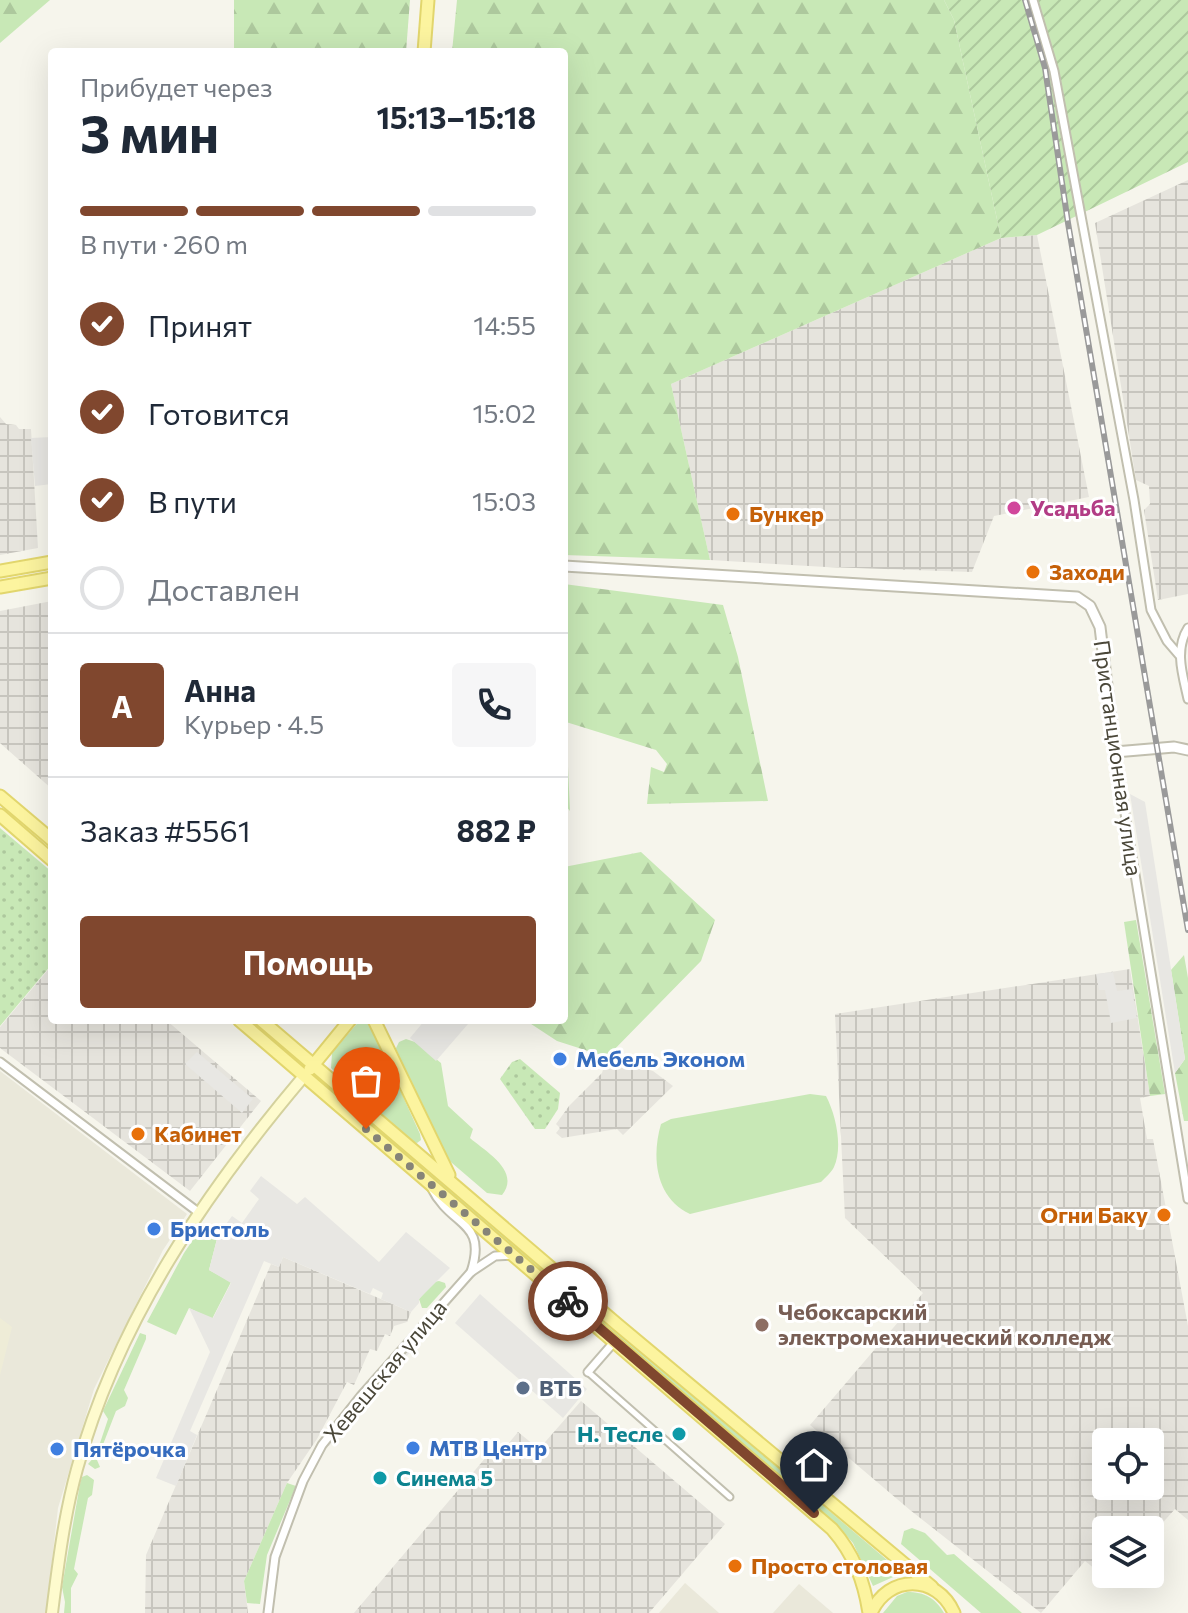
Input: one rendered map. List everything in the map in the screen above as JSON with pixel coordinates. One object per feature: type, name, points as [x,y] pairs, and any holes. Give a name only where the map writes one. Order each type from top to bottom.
[{"type":"main road","points":[[424,48],[428,0]]},
{"type":"main road","points":[[0,571],[48,563]]},
{"type":"main road","points":[[0,587],[46,579],[37,564]]},
{"type":"main road","points":[[0,796],[48,837]]},
{"type":"main road","points":[[0,815],[48,857]]},
{"type":"main road","points":[[244,1024],[832,1529],[856,1565],[870,1613]]},
{"type":"main road","points":[[266,1024],[965,1613]]},
{"type":"main road","points":[[52,1613],[64,1524],[77,1469],[108,1379],[146,1301],[198,1212],[264,1123],[347,1024]]},
{"type":"main road","points":[[376,1024],[453,1183]]},
{"type":"main road","points":[[870,1613],[880,1598],[895,1586],[915,1582],[932,1587]]},
{"type":"main road","points":[[944,1597],[954,1613]]},
{"type":"street","points":[[1033,0],[1054,71],[1134,500],[1151,610],[1167,641],[1179,655]]},
{"type":"street","name":"Пристанционная улица","points":[[568,566],[1077,597],[1090,606],[1100,627],[1115,752],[1188,1199]]},
{"type":"street","points":[[1188,628],[1179,655],[1188,699]]},
{"type":"street","points":[[1115,752],[1174,747],[1187,749]]},
{"type":"street","points":[[0,1062],[198,1212]]},
{"type":"street","points":[[428,1182],[444,1209],[474,1237],[477,1245],[471,1272]]},
{"type":"street","points":[[471,1272],[495,1256],[515,1255]]},
{"type":"street","name":"Хевешская улица","points":[[268,1613],[275,1557],[316,1455],[361,1396],[471,1272]]},
{"type":"street","points":[[615,1341],[588,1372],[730,1497]]},
{"type":"shaded area","points":[[1188,180],[1188,594],[1158,600],[1144,510],[1150,504],[1149,486],[1136,480],[1095,223]]},
{"type":"shaded area","points":[[1037,235],[1089,497],[994,516],[972,572],[710,560],[671,384],[1001,238]]},
{"type":"shaded area","points":[[0,417],[6,424],[31,429],[38,548],[0,555]]},
{"type":"shaded area","points":[[48,437],[48,484],[35,486],[31,438]]},
{"type":"shaded area","points":[[48,602],[48,785],[0,743],[0,611]]},
{"type":"shaded area","points":[[1130,794],[1145,802],[1185,1059],[1175,1073]]},
{"type":"shaded area","points":[[1130,969],[1150,1096],[1140,1098],[1147,1139],[1153,1139],[1188,1326],[1188,1520],[1175,1509],[1164,1521],[1164,1516],[1092,1516],[1092,1567],[1085,1561],[1041,1613],[910,1510],[810,1425],[923,1293],[845,1218],[835,1014]]},
{"type":"shaded area","points":[[48,970],[48,1024],[171,1024],[261,1101],[190,1191],[0,1048],[0,1027]]},
{"type":"shaded area","points":[[1113,972],[1117,991],[1132,989],[1137,1018],[1111,1023],[1105,990],[1099,990],[1096,974]]},
{"type":"shaded area","points":[[422,1024],[468,1024],[436,1061],[410,1038]]},
{"type":"shaded area","points":[[197,1052],[253,1099],[242,1113],[185,1064]]},
{"type":"shaded area","points":[[607,1057],[653,1071],[673,1086],[623,1135],[617,1129],[562,1138],[556,1133],[560,1128],[556,1124],[569,1106],[602,1073]]},
{"type":"shaded area","points":[[0,1071],[187,1214],[163,1250],[94,1389],[58,1508],[46,1613],[0,1613]]},
{"type":"shaded area","points":[[261,1176],[297,1204],[305,1197],[379,1262],[406,1232],[450,1268],[419,1299],[411,1312],[381,1299],[383,1293],[373,1288],[370,1294],[283,1257],[279,1267],[264,1261],[190,1431],[197,1435],[176,1486],[156,1478],[210,1352],[189,1308],[213,1318],[231,1283],[209,1270],[218,1235],[232,1216],[242,1223],[259,1199],[250,1191]]},
{"type":"shaded area","points":[[283,1257],[411,1312],[407,1322],[394,1326],[390,1336],[385,1334],[377,1351],[370,1349],[354,1385],[347,1382],[317,1439],[287,1483],[244,1581],[248,1613],[145,1613],[146,1555],[271,1264],[279,1267]]},
{"type":"shaded area","points":[[480,1294],[587,1389],[563,1418],[455,1323]]},
{"type":"shaded area","points":[[442,1315],[329,1446],[322,1445],[430,1317]]},
{"type":"shaded area","points":[[0,1318],[12,1327],[0,1375]]},
{"type":"shaded area","points":[[581,1401],[725,1524],[649,1613],[354,1613],[487,1456],[494,1461],[518,1432],[539,1449]]},
{"type":"shaded area","points":[[685,1583],[719,1613],[659,1613]]},
{"type":"shaded area","points":[[799,1584],[833,1613],[773,1613]]},
{"type":"green space","points":[[0,0],[50,0],[0,43]]},
{"type":"green space","points":[[234,0],[410,0],[406,48],[234,48]]},
{"type":"green space","points":[[457,0],[944,0],[954,20],[1001,238],[671,384],[710,560],[568,555],[568,48],[452,48]]},
{"type":"green space","points":[[944,0],[1188,0],[1188,162],[1037,235],[1001,238],[954,20]]},
{"type":"green space","points":[[568,585],[723,605],[738,657],[768,801],[647,804],[651,767],[664,772],[667,764],[656,750],[568,723]]},
{"type":"green space","points":[[568,766],[570,811],[568,809]]},
{"type":"green space","points":[[0,828],[48,869],[48,969],[0,1026]]},
{"type":"green space","points":[[641,852],[715,920],[701,961],[607,1057],[557,1041],[531,1024],[568,1024],[568,866]]},
{"type":"green space","points":[[1136,920],[1165,1094],[1150,1096],[1124,922]]},
{"type":"green space","points":[[1184,955],[1188,978],[1188,1121],[1184,1121],[1175,1073],[1185,1059],[1171,970]]},
{"type":"green space","points":[[357,1024],[370,1024],[421,1140],[417,1143],[410,1141],[331,1068],[332,1053]]},
{"type":"green space","points":[[406,1039],[415,1042],[441,1063],[448,1106],[473,1129],[470,1138],[504,1170],[507,1186],[502,1195],[487,1193],[445,1157],[394,1052],[399,1042]]},
{"type":"green space","points":[[520,1059],[560,1093],[558,1109],[545,1129],[535,1129],[500,1079],[512,1062]]},
{"type":"green space","points":[[318,1077],[900,1574],[873,1586],[853,1543],[834,1522],[316,1079]]},
{"type":"green space","points":[[810,1094],[826,1096],[837,1131],[837,1159],[833,1169],[821,1182],[690,1214],[670,1198],[663,1187],[657,1163],[661,1124],[671,1119]]},
{"type":"green space","points":[[209,1227],[218,1235],[209,1270],[231,1282],[212,1319],[189,1308],[176,1335],[147,1322],[184,1253],[201,1228]]},
{"type":"green space","points":[[439,1281],[446,1287],[427,1308],[422,1308],[419,1299],[434,1282]]},
{"type":"green space","points":[[140,1333],[146,1335],[146,1339],[124,1390],[128,1398],[125,1406],[116,1411],[97,1460],[100,1467],[95,1469],[88,1464],[96,1455],[108,1419],[103,1411]]},
{"type":"green space","points":[[87,1475],[94,1480],[92,1495],[88,1498],[74,1569],[78,1574],[71,1588],[71,1613],[64,1613],[62,1587],[80,1484],[82,1477]]},
{"type":"green space","points":[[287,1483],[296,1486],[267,1555],[260,1604],[247,1603],[244,1581]]},
{"type":"green space","points":[[912,1528],[925,1533],[947,1555],[954,1554],[1022,1613],[981,1613],[901,1544],[904,1531]]},
{"type":"green space","points":[[907,1592],[929,1597],[944,1613],[883,1613],[897,1596]]},
{"type":"railway","points":[[1025,0],[1045,68],[1068,223],[1188,930]]},
{"type":"way so far","points":[[366,1129],[568,1301]]},
{"type":"place","name":"Усадьба","points":[[1014,508]]},
{"type":"place","name":"Бункер","points":[[733,514]]},
{"type":"place","name":"Заходи","points":[[1033,572]]},
{"type":"place","name":"Мебель Эконом","points":[[560,1059]]},
{"type":"place","name":"Кабинет","points":[[138,1134]]},
{"type":"place","name":"Огни Баку","points":[[1164,1215]]},
{"type":"place","name":"Бристоль","points":[[154,1229]]},
{"type":"place","name":"Чебоксарский электромеханический колледж","points":[[762,1325]]},
{"type":"place","name":"ВТБ","points":[[523,1388]]},
{"type":"place","name":"Н. Тесле","points":[[679,1434]]},
{"type":"place","name":"МТВ Центр","points":[[413,1448]]},
{"type":"place","name":"Пятёрочка","points":[[57,1449]]},
{"type":"place","name":"Синема 5","points":[[380,1478]]},
{"type":"place","name":"Просто столовая","points":[[735,1566]]},
{"type":"route","points":[[568,1301],[814,1513]]}]
